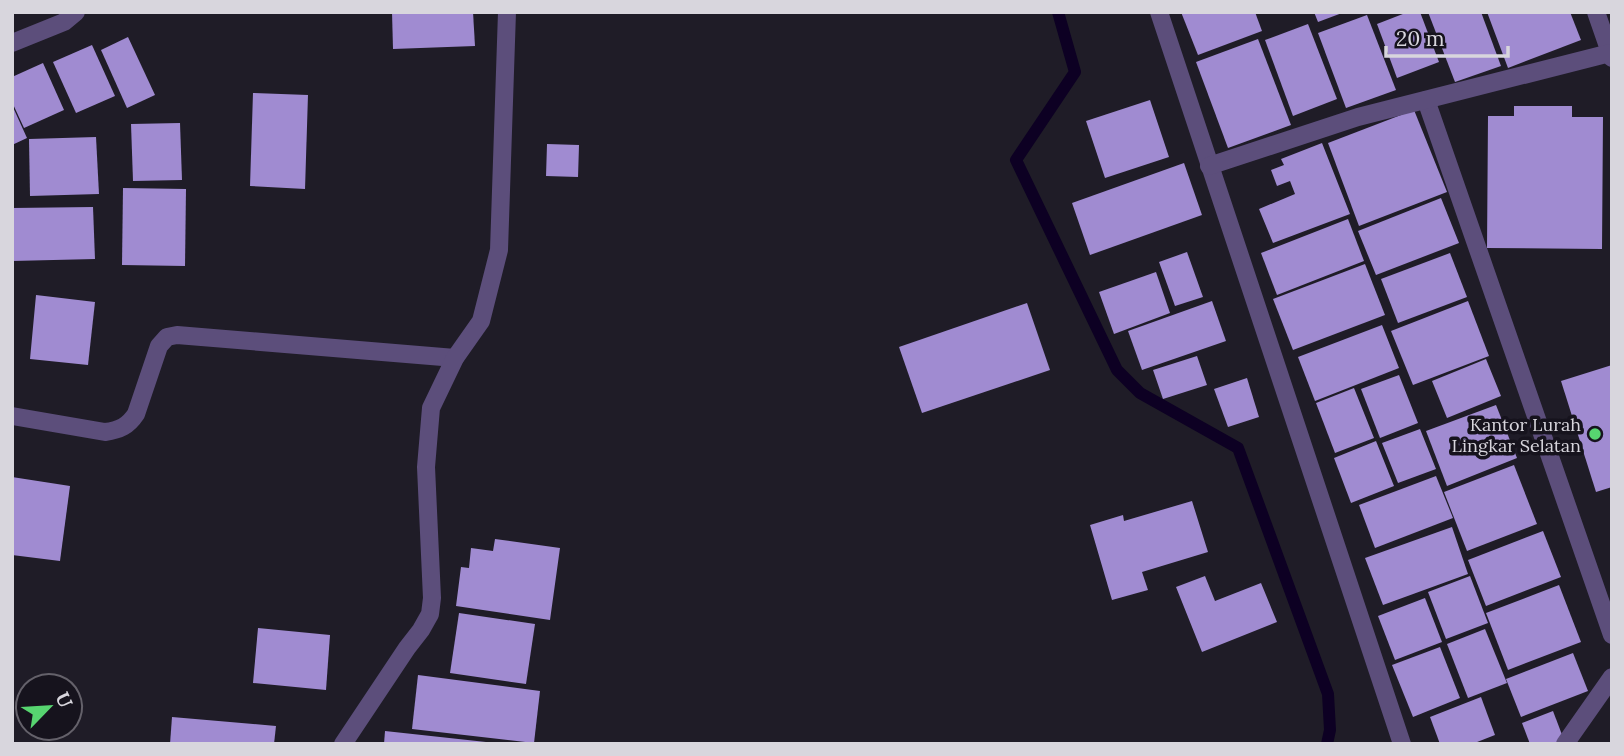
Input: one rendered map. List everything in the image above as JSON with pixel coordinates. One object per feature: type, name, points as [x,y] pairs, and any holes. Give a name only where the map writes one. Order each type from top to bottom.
[{"type":"street","points":[[12,43],[64,22],[76,12]]},
{"type":"street","points":[[343,744],[430,614],[432,597],[426,467],[431,408],[455,358],[481,321],[499,250],[507,12]]},
{"type":"street","points":[[1158,12],[1402,744]]},
{"type":"street","points":[[1209,166],[1358,117],[1611,55],[1596,12]]},
{"type":"street","points":[[1426,100],[1612,635]]},
{"type":"street","points":[[12,416],[105,432],[118,430],[130,423],[136,414],[159,346],[167,337],[177,335],[455,358]]},
{"type":"street","points":[[1565,744],[1612,677]]},
{"type":"building","points":[[392,12],[473,12],[475,46],[393,49]]},
{"type":"building","points":[[1181,12],[1255,12],[1262,31],[1198,55]]},
{"type":"building","points":[[1314,12],[1342,12],[1342,13],[1318,22]]},
{"type":"building","points":[[1408,12],[1420,12],[1439,62],[1397,78],[1377,24]]},
{"type":"building","points":[[1428,12],[1481,12],[1501,66],[1455,82]]},
{"type":"building","points":[[1487,12],[1570,12],[1581,40],[1508,68]]},
{"type":"building","points":[[1367,15],[1396,90],[1346,108],[1318,33]]},
{"type":"building","points":[[1308,24],[1337,99],[1293,116],[1265,40]]},
{"type":"building","points":[[128,37],[155,95],[127,108],[101,50]]},
{"type":"building","points":[[1258,39],[1291,125],[1228,148],[1196,62]]},
{"type":"building","points":[[92,45],[115,96],[76,113],[53,62]]},
{"type":"building","points":[[43,63],[64,110],[24,128],[12,102],[12,77]]},
{"type":"building","points":[[253,93],[308,95],[305,189],[250,186]]},
{"type":"building","points":[[1150,100],[1169,157],[1105,178],[1086,121]]},
{"type":"building","points":[[12,105],[27,138],[12,145]]},
{"type":"building","points":[[1514,106],[1572,106],[1572,117],[1603,117],[1602,249],[1487,248],[1488,116],[1514,116]]},
{"type":"building","points":[[1414,110],[1447,192],[1359,226],[1328,143]]},
{"type":"building","points":[[180,123],[182,180],[133,181],[131,124]]},
{"type":"building","points":[[96,137],[99,194],[30,196],[29,139]]},
{"type":"building","points":[[1322,143],[1350,214],[1273,243],[1259,209],[1295,194],[1290,181],[1277,186],[1271,170],[1284,165],[1281,159]]},
{"type":"building","points":[[547,144],[579,145],[578,177],[546,176]]},
{"type":"building","points":[[1184,163],[1202,215],[1090,255],[1072,203]]},
{"type":"building","points":[[123,188],[186,189],[185,266],[122,265]]},
{"type":"building","points":[[1441,198],[1459,243],[1376,275],[1358,231]]},
{"type":"building","points":[[93,207],[95,259],[12,261],[12,208]]},
{"type":"building","points":[[1348,219],[1364,261],[1277,295],[1261,253]]},
{"type":"building","points":[[1187,252],[1203,297],[1175,306],[1159,262]]},
{"type":"building","points":[[1450,253],[1467,297],[1398,323],[1381,279]]},
{"type":"building","points":[[1365,264],[1385,315],[1293,350],[1273,299]]},
{"type":"building","points":[[1156,272],[1170,313],[1114,334],[1099,292]]},
{"type":"building","points":[[36,295],[95,302],[88,365],[30,359]]},
{"type":"building","points":[[1212,301],[1226,341],[1142,370],[1128,331]]},
{"type":"building","points":[[1468,301],[1489,356],[1413,385],[1391,331]]},
{"type":"building","points":[[1027,303],[1050,370],[922,413],[899,347]]},
{"type":"building","points":[[1382,325],[1399,368],[1315,401],[1298,357]]},
{"type":"building","points":[[1197,356],[1207,385],[1163,399],[1153,370]]},
{"type":"building","points":[[1486,359],[1501,396],[1447,418],[1432,381]]},
{"type":"building","name":"Kantor Lurah Lingkar Selatan","points":[[1612,365],[1612,487],[1596,492],[1561,381]]},
{"type":"building","points":[[1399,375],[1418,423],[1380,438],[1361,389]]},
{"type":"building","points":[[1247,378],[1259,417],[1228,427],[1214,389]]},
{"type":"building","points":[[1354,388],[1374,438],[1335,453],[1316,403]]},
{"type":"building","points":[[1496,405],[1517,458],[1447,486],[1426,431]]},
{"type":"building","points":[[1420,429],[1436,469],[1398,483],[1382,443]]},
{"type":"building","points":[[1376,441],[1394,486],[1351,503],[1334,458]]},
{"type":"building","points":[[1514,465],[1537,524],[1467,551],[1444,492]]},
{"type":"building","points":[[1436,476],[1453,518],[1375,548],[1359,505]]},
{"type":"building","points":[[12,477],[70,486],[60,561],[12,555]]},
{"type":"building","points":[[1192,501],[1208,552],[1142,572],[1148,590],[1112,600],[1090,525],[1123,515],[1124,521]]},
{"type":"building","points":[[1452,527],[1468,574],[1383,605],[1365,558]]},
{"type":"building","points":[[1543,531],[1561,577],[1486,606],[1468,560]]},
{"type":"building","points":[[495,539],[560,548],[550,620],[456,606],[461,567],[469,568],[471,548],[493,551]]},
{"type":"building","points":[[1205,576],[1215,601],[1261,583],[1277,622],[1202,652],[1176,587]]},
{"type":"building","points":[[1470,576],[1488,623],[1446,639],[1428,592]]},
{"type":"building","points":[[1559,585],[1581,642],[1508,670],[1486,613]]},
{"type":"building","points":[[1425,598],[1442,642],[1395,660],[1378,616]]},
{"type":"building","points":[[459,613],[535,624],[526,684],[450,673]]},
{"type":"building","points":[[258,628],[330,635],[326,690],[253,683]]},
{"type":"building","points":[[1485,629],[1507,683],[1468,698],[1447,644]]},
{"type":"building","points":[[1440,647],[1460,698],[1413,717],[1392,665]]},
{"type":"building","points":[[1573,653],[1588,691],[1521,717],[1506,679]]},
{"type":"building","points":[[418,675],[540,691],[534,743],[412,729]]},
{"type":"building","points":[[1481,697],[1495,735],[1472,744],[1440,744],[1430,717]]},
{"type":"building","points":[[1553,711],[1564,740],[1554,744],[1530,744],[1522,723]]},
{"type":"building","points":[[172,717],[276,726],[274,744],[170,744]]},
{"type":"building","points":[[385,731],[486,742],[486,744],[384,744]]},
{"type":"waterway","points":[[1058,12],[1075,72],[1016,160],[1117,370],[1140,393],[1238,448],[1328,694],[1330,730],[1327,744]]},
{"type":"place","name":"Kantor Lurah Lingkar Selatan","points":[[1595,434]]}]
